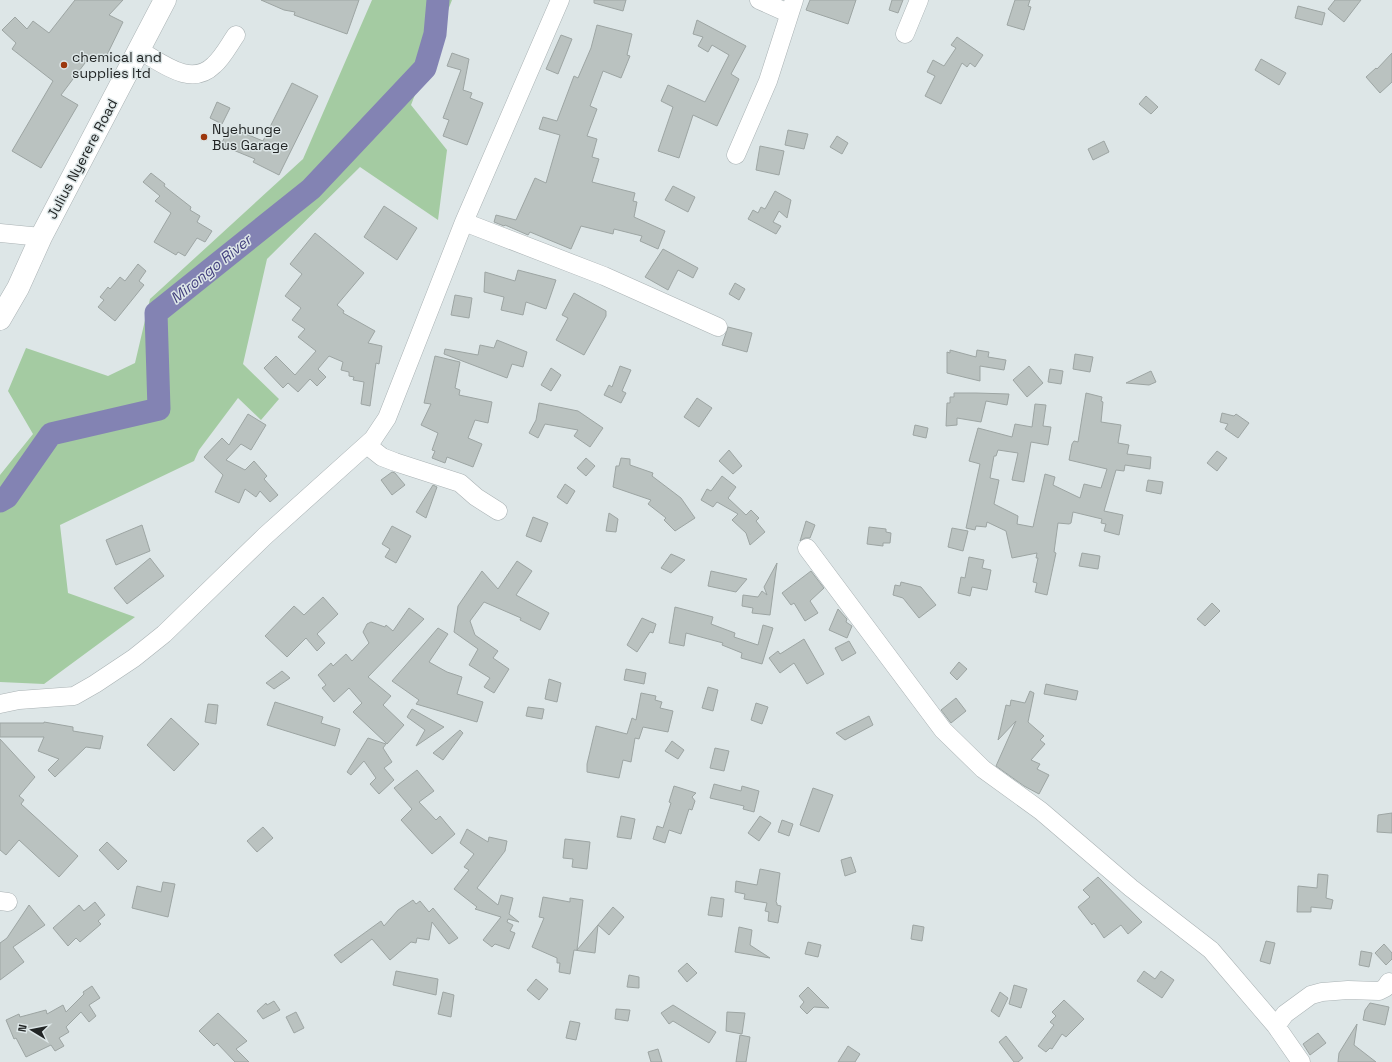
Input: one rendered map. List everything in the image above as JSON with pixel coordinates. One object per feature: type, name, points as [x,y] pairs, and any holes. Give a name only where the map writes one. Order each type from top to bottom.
[{"type":"highway","name":"Julius Nyerere Road","points":[[0,319],[18,288],[41,237],[165,0]]},
{"type":"street","points":[[0,704],[19,700],[74,696],[134,658],[164,634],[265,536],[373,439],[387,418],[464,222],[560,0]]},
{"type":"street","points":[[736,155],[768,81],[791,7],[759,0]]},
{"type":"street","points":[[905,34],[919,0]]},
{"type":"street","points":[[139,50],[168,67],[191,76],[205,72],[214,65],[236,35]]},
{"type":"street","points":[[464,222],[604,276],[718,327]]},
{"type":"street","points":[[0,233],[41,237]]},
{"type":"street","points":[[367,445],[382,457],[460,483],[498,512]]},
{"type":"street","points":[[807,548],[943,730],[983,769],[1041,811],[1131,888],[1211,950],[1276,1026],[1301,1062]]},
{"type":"street","points":[[1276,1026],[1284,1014],[1311,995],[1322,992],[1348,990],[1379,991],[1385,988],[1389,982]]},
{"type":"green space","points":[[372,0],[452,0],[411,105],[447,150],[438,220],[360,167],[267,259],[243,364],[279,399],[261,420],[238,398],[199,450],[194,461],[60,525],[68,593],[135,617],[44,684],[0,682],[0,475],[33,434],[8,391],[26,348],[108,376],[135,363],[150,299],[303,159]]},
{"type":"building","points":[[75,0],[123,0],[109,15],[123,22],[104,61],[91,55],[61,95],[78,105],[41,168],[12,151],[53,81],[12,49],[16,43],[2,30],[15,17],[27,29],[33,21],[49,33]]},
{"type":"building","points":[[261,0],[359,0],[347,34],[294,15],[295,12],[284,10]]},
{"type":"building","points":[[594,0],[626,0],[623,11],[594,3]]},
{"type":"building","points":[[810,0],[856,0],[848,24],[806,10]]},
{"type":"building","points":[[892,0],[903,0],[898,13],[889,10]]},
{"type":"building","points":[[1015,0],[1030,0],[1028,6],[1031,7],[1024,30],[1007,25]]},
{"type":"building","points":[[1335,0],[1361,0],[1344,22],[1328,9]]},
{"type":"building","points":[[1298,6],[1325,13],[1322,25],[1295,18]]},
{"type":"building","points":[[697,20],[746,46],[731,74],[739,79],[717,126],[693,115],[679,158],[658,151],[673,107],[661,101],[668,85],[705,102],[729,55],[712,45],[708,52],[698,46],[703,37],[693,34]]},
{"type":"building","points":[[597,25],[632,34],[627,55],[630,56],[621,78],[603,71],[590,106],[597,109],[587,136],[597,139],[592,157],[599,159],[592,182],[635,193],[633,201],[637,202],[634,217],[665,231],[658,249],[640,241],[642,236],[614,229],[613,234],[581,226],[571,249],[530,232],[528,235],[494,222],[496,215],[516,220],[535,178],[546,183],[560,135],[539,129],[543,117],[557,121],[574,76],[578,78],[591,48]]},
{"type":"building","points":[[561,35],[572,39],[558,74],[546,69]]},
{"type":"building","points":[[957,37],[983,55],[975,67],[970,63],[967,67],[962,63],[941,104],[925,96],[935,76],[927,72],[933,60],[944,66],[956,48],[951,45]]},
{"type":"building","points":[[452,53],[469,59],[463,90],[472,93],[470,98],[483,103],[467,145],[443,136],[449,120],[443,118],[461,70],[447,66]]},
{"type":"building","points":[[1392,53],[1392,82],[1380,93],[1366,77],[1376,68],[1377,69]]},
{"type":"building","points":[[1261,59],[1286,73],[1279,85],[1255,70]]},
{"type":"building","points":[[292,83],[318,96],[279,175],[253,162],[255,159],[221,145],[229,127],[263,141]]},
{"type":"building","points":[[1146,96],[1158,107],[1151,114],[1139,104]]},
{"type":"building","points":[[217,102],[230,108],[222,124],[210,118]]},
{"type":"building","points":[[788,130],[808,134],[804,149],[785,145]]},
{"type":"building","points":[[837,136],[848,143],[842,154],[830,147]]},
{"type":"building","points":[[1104,141],[1109,152],[1093,160],[1088,149]]},
{"type":"building","points":[[760,146],[784,151],[779,175],[756,170]]},
{"type":"building","points":[[151,173],[165,184],[164,186],[191,207],[190,210],[200,216],[197,222],[212,231],[205,242],[197,238],[185,256],[178,252],[176,255],[154,242],[171,213],[155,201],[160,196],[143,182]]},
{"type":"building","points":[[673,186],[695,197],[688,212],[665,200]]},
{"type":"building","points":[[775,191],[791,200],[787,218],[779,211],[773,222],[781,226],[776,234],[748,219],[753,210],[758,213],[761,207],[765,209]]},
{"type":"building","points":[[384,206],[417,228],[397,260],[364,237]]},
{"type":"building","points":[[315,233],[364,273],[337,305],[344,311],[343,313],[375,331],[368,343],[382,346],[379,364],[376,363],[370,406],[361,404],[364,382],[353,380],[354,377],[349,376],[349,372],[341,370],[343,362],[329,356],[318,369],[326,377],[317,386],[310,379],[298,392],[288,383],[283,388],[264,368],[276,356],[295,375],[316,351],[298,337],[305,329],[292,320],[301,308],[285,296],[302,274],[290,264]]},
{"type":"building","points":[[663,249],[698,268],[693,278],[678,270],[668,290],[645,277]]},
{"type":"building","points":[[138,264],[146,271],[139,281],[144,285],[115,321],[98,307],[104,300],[100,297],[108,287],[110,289],[120,277],[125,281]]},
{"type":"building","points":[[518,270],[556,280],[546,309],[526,302],[523,315],[501,310],[504,297],[484,292],[485,272],[515,281]]},
{"type":"building","points":[[735,283],[745,289],[739,300],[729,294]]},
{"type":"building","points":[[574,293],[606,311],[606,316],[584,355],[556,340],[568,318],[562,315]]},
{"type":"building","points":[[455,295],[472,298],[469,318],[451,315]]},
{"type":"building","points":[[728,327],[752,333],[747,352],[722,345]]},
{"type":"building","points":[[497,340],[527,352],[523,367],[512,364],[507,378],[444,354],[445,349],[478,355],[480,345],[494,348]]},
{"type":"building","points":[[950,350],[976,357],[977,350],[989,352],[988,357],[1006,360],[1004,370],[980,366],[980,381],[947,373],[947,352],[950,353]]},
{"type":"building","points":[[1075,354],[1093,357],[1090,372],[1073,369]]},
{"type":"building","points":[[435,356],[460,362],[455,388],[460,390],[459,395],[492,402],[488,423],[475,420],[468,438],[482,444],[473,467],[447,457],[445,463],[432,458],[435,451],[432,450],[438,433],[421,425],[431,404],[424,403]]},
{"type":"building","points":[[620,366],[631,370],[622,391],[626,393],[621,403],[604,395],[609,385],[612,387]]},
{"type":"building","points":[[1029,366],[1043,383],[1027,397],[1013,380]]},
{"type":"building","points":[[551,368],[561,375],[551,391],[541,385]]},
{"type":"building","points":[[1050,369],[1063,371],[1061,384],[1048,382]]},
{"type":"building","points":[[1151,371],[1156,382],[1149,385],[1126,383]]},
{"type":"building","points":[[954,393],[1009,394],[1007,405],[986,401],[981,422],[957,418],[957,425],[946,426],[947,403],[950,403],[950,397],[954,397]]},
{"type":"building","points":[[1086,393],[1102,397],[1101,422],[1121,425],[1118,443],[1129,445],[1127,454],[1151,457],[1150,469],[1125,465],[1124,471],[1116,470],[1104,511],[1123,515],[1119,535],[1104,531],[1106,524],[1101,523],[1102,519],[1073,512],[1071,523],[1058,523],[1054,552],[1056,553],[1047,595],[1035,592],[1037,583],[1033,582],[1038,558],[1036,558],[1037,553],[1012,558],[1006,531],[987,522],[986,527],[976,526],[975,530],[966,528],[980,464],[969,461],[978,428],[1012,437],[1015,424],[1032,427],[1035,404],[1046,405],[1043,426],[1051,427],[1048,445],[1031,442],[1024,482],[1012,480],[1018,453],[998,450],[996,456],[994,456],[990,478],[999,480],[994,504],[1018,516],[1017,524],[1033,527],[1045,474],[1055,477],[1053,485],[1080,498],[1084,484],[1101,488],[1107,469],[1069,460],[1072,444],[1074,441],[1078,442]]},
{"type":"building","points":[[697,398],[712,408],[699,427],[684,417]]},
{"type":"building","points":[[539,403],[578,411],[603,428],[590,447],[574,436],[578,430],[545,424],[538,438],[529,433],[536,420]]},
{"type":"building","points":[[1222,413],[1234,416],[1236,414],[1249,423],[1238,438],[1225,429],[1228,424],[1220,422]]},
{"type":"building","points":[[248,414],[266,425],[251,450],[241,444],[226,460],[245,470],[254,461],[267,476],[264,479],[278,495],[270,502],[260,491],[256,497],[245,489],[239,503],[215,492],[223,475],[204,457],[222,438],[229,445]]},
{"type":"building","points":[[915,425],[928,428],[926,438],[913,435]]},
{"type":"building","points":[[729,450],[742,466],[733,474],[719,461]]},
{"type":"building","points":[[1217,451],[1227,458],[1217,471],[1207,463]]},
{"type":"building","points":[[586,458],[595,466],[586,476],[577,468]]},
{"type":"building","points":[[621,458],[630,459],[630,465],[653,473],[652,476],[681,498],[695,518],[675,531],[664,520],[666,518],[648,504],[651,500],[613,487],[616,466],[619,466]]},
{"type":"building","points":[[392,472],[395,473],[405,485],[392,495],[381,480]]},
{"type":"building","points":[[722,476],[736,487],[728,498],[746,515],[751,510],[759,518],[756,521],[765,532],[750,545],[746,533],[732,520],[738,514],[717,502],[713,507],[701,500],[707,489],[711,491]]},
{"type":"building","points":[[1148,480],[1163,482],[1161,494],[1146,491]]},
{"type":"building","points":[[565,484],[575,491],[567,504],[557,497]]},
{"type":"building","points":[[433,485],[437,487],[426,518],[416,512]]},
{"type":"building","points":[[609,513],[618,519],[616,532],[606,531]]},
{"type":"building","points":[[533,517],[548,523],[541,542],[526,536]]},
{"type":"building","points":[[806,521],[815,525],[810,538],[805,538],[800,541]]},
{"type":"building","points":[[142,525],[150,551],[116,565],[106,540]]},
{"type":"building","points":[[392,526],[411,536],[396,563],[385,557],[390,549],[382,544]]},
{"type":"building","points":[[869,527],[886,529],[886,532],[891,533],[890,543],[883,543],[883,546],[867,544]]},
{"type":"building","points":[[952,528],[968,531],[963,551],[948,547]]},
{"type":"building","points":[[1082,553],[1100,556],[1098,569],[1079,566]]},
{"type":"building","points":[[671,554],[685,560],[671,573],[661,568]]},
{"type":"building","points":[[969,557],[984,560],[982,568],[991,570],[987,590],[972,587],[970,596],[958,593],[961,577],[965,578]]},
{"type":"building","points":[[150,558],[164,576],[127,604],[114,588]]},
{"type":"building","points":[[517,561],[532,571],[516,595],[549,613],[540,630],[520,620],[521,618],[484,602],[470,621],[475,635],[498,651],[493,658],[509,669],[494,693],[484,687],[490,678],[469,665],[478,649],[454,632],[458,606],[482,571],[498,589]]},
{"type":"building","points":[[777,563],[770,615],[752,613],[753,608],[742,606],[743,595],[758,597],[762,591],[767,595],[764,587]]},
{"type":"building","points":[[711,571],[747,579],[736,592],[708,586]]},
{"type":"building","points":[[811,571],[824,588],[810,601],[818,613],[805,621],[794,603],[791,605],[782,593]]},
{"type":"building","points":[[901,582],[921,587],[936,605],[919,618],[903,598],[893,595],[895,585],[900,586]]},
{"type":"building","points":[[323,597],[338,614],[317,634],[325,643],[317,651],[306,638],[287,657],[265,636],[294,606],[304,615]]},
{"type":"building","points":[[1212,603],[1220,611],[1205,626],[1197,619]]},
{"type":"building","points":[[675,607],[713,617],[711,624],[735,633],[734,637],[758,645],[763,625],[773,628],[762,664],[741,658],[742,653],[722,645],[723,643],[686,633],[684,646],[669,643]]},
{"type":"building","points":[[409,608],[424,619],[368,677],[391,696],[383,705],[404,725],[387,744],[353,712],[362,703],[349,688],[334,702],[322,688],[326,685],[318,675],[331,663],[333,666],[346,654],[352,661],[369,643],[363,632],[367,624],[371,622],[385,627],[386,625],[393,631]]},
{"type":"building","points":[[838,609],[847,619],[846,622],[852,626],[847,638],[829,630]]},
{"type":"building","points":[[642,618],[656,624],[653,633],[650,632],[637,652],[627,645]]},
{"type":"building","points":[[438,628],[448,634],[429,662],[447,672],[462,677],[457,694],[483,702],[477,722],[416,704],[419,700],[392,681]]},
{"type":"building","points":[[804,639],[824,674],[807,684],[794,663],[780,673],[769,658],[778,651],[780,654]]},
{"type":"building","points":[[849,641],[856,653],[842,661],[835,648]]},
{"type":"building","points":[[959,662],[967,669],[957,680],[950,673]]},
{"type":"building","points":[[626,669],[646,673],[644,684],[624,680]]},
{"type":"building","points":[[282,671],[290,678],[274,689],[266,683]]},
{"type":"building","points":[[549,679],[561,683],[557,702],[545,699]]},
{"type":"building","points":[[1046,684],[1078,691],[1076,700],[1044,694]]},
{"type":"building","points":[[708,687],[718,690],[713,711],[702,708]]},
{"type":"building","points":[[1030,691],[1034,693],[1028,722],[1044,736],[1040,740],[1045,744],[1031,760],[1040,764],[1037,769],[1049,775],[1039,794],[1024,786],[996,766],[1016,721],[998,740],[1006,705],[1010,706],[1011,700],[1025,703]]},
{"type":"building","points":[[641,693],[656,696],[655,700],[662,702],[660,708],[673,711],[668,732],[643,727],[639,739],[635,738],[631,762],[623,760],[619,778],[587,772],[587,764],[596,726],[627,734],[632,718],[636,720]]},
{"type":"building","points":[[956,698],[966,711],[951,723],[941,710]]},
{"type":"building","points":[[275,702],[323,717],[321,723],[340,729],[335,746],[267,725]]},
{"type":"building","points":[[756,703],[768,707],[762,724],[751,720]]},
{"type":"building","points":[[208,704],[218,705],[216,724],[205,722]]},
{"type":"building","points":[[528,707],[544,709],[542,719],[526,716]]},
{"type":"building","points":[[412,709],[444,727],[416,746],[425,730],[407,717]]},
{"type":"building","points":[[869,716],[873,725],[845,740],[836,733]]},
{"type":"building","points":[[171,718],[199,744],[174,771],[147,745]]},
{"type":"building","points":[[44,722],[73,727],[73,731],[103,736],[100,749],[86,747],[55,777],[48,770],[59,759],[38,751],[44,737],[0,737],[0,723]]},
{"type":"building","points":[[460,730],[463,733],[443,760],[433,753]]},
{"type":"building","points":[[368,738],[386,744],[383,748],[392,762],[384,768],[394,780],[379,794],[370,784],[376,778],[364,761],[351,775],[347,772]]},
{"type":"building","points":[[0,739],[35,777],[19,796],[24,800],[21,804],[78,856],[59,877],[19,840],[6,855],[0,850]]},
{"type":"building","points":[[672,741],[684,750],[678,759],[665,751]]},
{"type":"building","points":[[715,748],[729,751],[724,771],[710,768]]},
{"type":"building","points":[[417,770],[434,791],[419,802],[436,820],[440,816],[455,834],[432,854],[401,820],[412,809],[394,788]]},
{"type":"building","points":[[714,784],[741,791],[742,786],[759,791],[754,812],[743,809],[744,806],[710,798]]},
{"type":"building","points":[[674,786],[696,793],[692,797],[695,801],[692,810],[689,809],[681,834],[669,830],[665,843],[653,839],[657,826],[663,828],[671,803],[669,802]]},
{"type":"building","points":[[813,788],[833,795],[819,832],[800,825]]},
{"type":"building","points":[[1392,813],[1392,833],[1377,832],[1378,815]]},
{"type":"building","points":[[621,816],[635,819],[631,839],[617,837]]},
{"type":"building","points":[[760,816],[771,823],[759,841],[748,833]]},
{"type":"building","points":[[782,820],[793,824],[789,836],[778,832]]},
{"type":"building","points":[[263,827],[273,838],[257,852],[247,841]]},
{"type":"building","points":[[467,829],[488,842],[489,837],[507,841],[505,851],[477,888],[498,905],[501,895],[513,898],[509,914],[519,922],[508,919],[507,922],[513,925],[510,931],[515,933],[509,949],[495,944],[492,947],[483,940],[501,917],[475,909],[477,907],[454,889],[469,870],[464,867],[474,854],[460,843]]},
{"type":"building","points":[[565,839],[590,842],[587,869],[572,867],[573,859],[563,858]]},
{"type":"building","points":[[107,842],[127,861],[118,870],[99,850]]},
{"type":"building","points":[[851,857],[856,872],[845,876],[841,860]]},
{"type":"building","points":[[760,869],[780,873],[776,902],[777,905],[781,906],[778,923],[768,921],[769,912],[765,911],[767,903],[744,899],[745,894],[735,892],[736,881],[757,885]]},
{"type":"building","points":[[1318,874],[1328,875],[1326,898],[1333,900],[1331,909],[1311,907],[1311,912],[1297,912],[1298,886],[1317,888]]},
{"type":"building","points":[[1098,877],[1142,922],[1128,934],[1121,925],[1104,938],[1094,923],[1092,925],[1078,907],[1090,897],[1083,890]]},
{"type":"building","points":[[163,882],[175,884],[168,917],[132,908],[137,886],[161,892]]},
{"type":"building","points":[[543,897],[570,902],[570,898],[583,900],[577,950],[613,907],[624,917],[609,935],[598,925],[595,953],[574,950],[570,974],[559,972],[560,963],[557,963],[557,958],[532,947],[544,918],[539,917]]},
{"type":"building","points":[[711,897],[724,899],[722,917],[708,915]]},
{"type":"building","points":[[413,900],[416,904],[420,901],[429,912],[433,908],[458,938],[449,944],[432,922],[429,940],[417,938],[416,943],[411,942],[390,960],[372,939],[341,963],[334,955],[381,921],[384,926],[398,910]]},
{"type":"building","points":[[95,902],[105,915],[98,921],[101,924],[80,942],[76,938],[68,946],[53,928],[79,905],[84,911]]},
{"type":"building","points":[[29,905],[45,925],[13,947],[24,962],[0,980],[0,943],[7,938]]},
{"type":"building","points":[[913,925],[924,927],[922,941],[911,939]]},
{"type":"building","points":[[739,927],[752,930],[750,945],[770,958],[735,952]]},
{"type":"building","points":[[1266,941],[1275,943],[1270,964],[1260,961]]},
{"type":"building","points":[[808,942],[821,945],[818,957],[805,954]]},
{"type":"building","points":[[1384,944],[1392,953],[1392,959],[1386,965],[1375,953]]},
{"type":"building","points":[[1361,951],[1372,953],[1369,967],[1359,965]]},
{"type":"building","points":[[687,963],[697,973],[687,982],[678,971]]},
{"type":"building","points":[[396,971],[438,979],[436,995],[393,985]]},
{"type":"building","points":[[1144,971],[1155,979],[1161,971],[1174,980],[1162,998],[1137,981]]},
{"type":"building","points":[[629,975],[639,977],[639,988],[627,987]]},
{"type":"building","points":[[536,979],[548,989],[539,1000],[527,990]]},
{"type":"building","points":[[1014,985],[1027,989],[1021,1008],[1009,1004]]},
{"type":"building","points":[[92,986],[100,998],[89,1005],[96,1016],[89,1022],[81,1012],[66,1027],[69,1032],[59,1038],[64,1046],[55,1051],[51,1045],[26,1057],[16,1038],[14,1039],[6,1020],[19,1014],[20,1017],[46,1010],[47,1014],[63,1005],[66,1012],[84,994],[83,992]]},
{"type":"building","points":[[808,987],[829,1008],[814,1007],[807,1014],[800,1007],[804,1002],[799,996]]},
{"type":"building","points":[[443,992],[454,995],[451,1017],[438,1014]]},
{"type":"building","points":[[1000,992],[1008,998],[999,1017],[991,1011]]},
{"type":"building","points":[[1064,1000],[1084,1019],[1066,1037],[1062,1034],[1052,1049],[1050,1048],[1046,1052],[1038,1046],[1054,1025],[1050,1022],[1056,1016],[1052,1012]]},
{"type":"building","points":[[274,1001],[280,1010],[263,1019],[257,1011],[266,1003],[267,1005]]},
{"type":"building","points":[[1370,1003],[1389,1007],[1385,1025],[1363,1020],[1365,1010]]},
{"type":"building","points":[[673,1005],[716,1032],[709,1043],[673,1021],[669,1024],[661,1013]]},
{"type":"building","points":[[616,1009],[630,1010],[628,1021],[615,1019]]},
{"type":"building","points":[[296,1012],[304,1028],[294,1033],[286,1017]]},
{"type":"building","points":[[727,1012],[745,1013],[742,1034],[726,1031]]},
{"type":"building","points":[[218,1013],[247,1041],[236,1049],[249,1062],[235,1062],[217,1043],[214,1046],[199,1031]]},
{"type":"building","points":[[570,1021],[580,1023],[576,1040],[566,1038]]},
{"type":"building","points":[[1357,1024],[1354,1045],[1376,1062],[1338,1062],[1339,1053]]},
{"type":"building","points":[[1318,1033],[1326,1043],[1310,1055],[1303,1044]]},
{"type":"building","points":[[740,1035],[750,1037],[746,1062],[736,1062]]},
{"type":"building","points":[[1006,1036],[1023,1058],[1018,1062],[1014,1062],[999,1042]]},
{"type":"building","points":[[848,1046],[860,1054],[855,1062],[838,1062]]},
{"type":"building","points":[[658,1049],[662,1062],[651,1062],[648,1052]]},
{"type":"waterway","name":"Mirongo River","points":[[0,501],[7,497],[51,434],[159,409],[156,313],[311,189],[425,68],[435,34],[438,0]]},
{"type":"place","name":"chemical and supplies ltd","points":[[64,65]]},
{"type":"place","name":"Nyehunge Bus Garage","points":[[204,137]]}]
